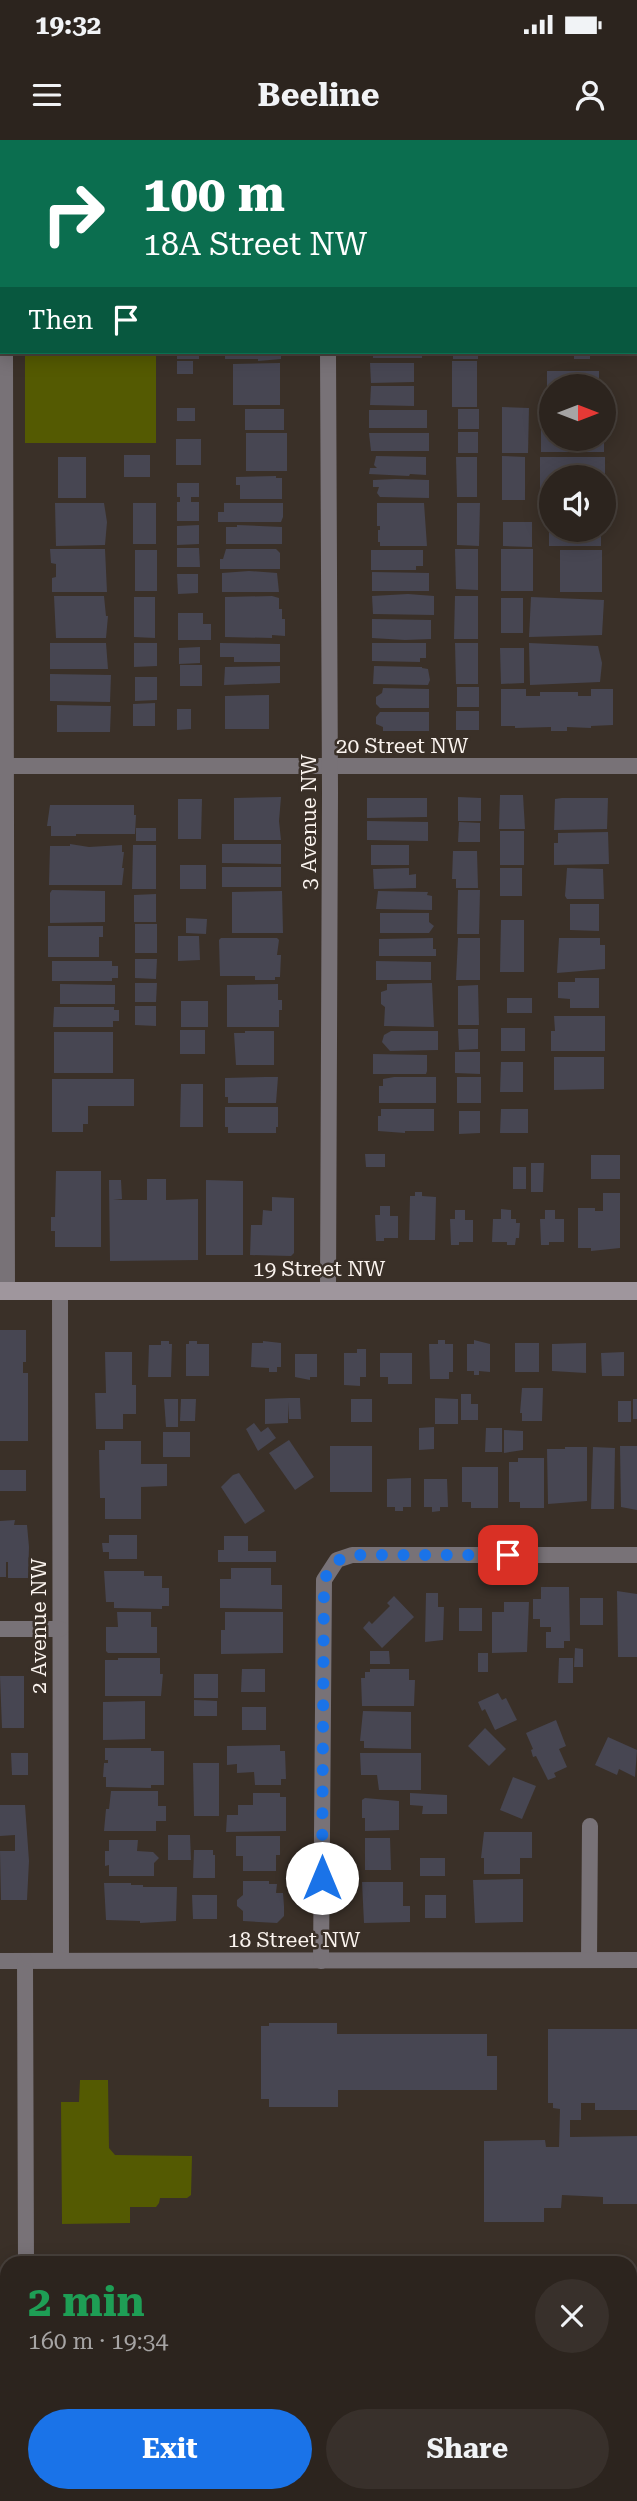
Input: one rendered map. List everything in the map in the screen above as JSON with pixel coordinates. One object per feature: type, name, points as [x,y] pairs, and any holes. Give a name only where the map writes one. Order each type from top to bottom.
[{"type":"street","points":[[4,1291],[2,766],[5,354]]},
{"type":"street","name":"3 Avenue NW","points":[[328,354],[328,1292]]},
{"type":"street","name":"20 Street NW","points":[[2,766],[637,766]]},
{"type":"street","name":"19 Street NW","points":[[4,1291],[637,1291]]},
{"type":"street","name":"2 Avenue NW","points":[[60,1291],[61,1960]]},
{"type":"street","points":[[321,1961],[324,1580],[337,1560],[352,1555],[637,1555]]},
{"type":"street","points":[[0,1629],[60,1629]]},
{"type":"street","points":[[589,1960],[590,1826]]},
{"type":"street","name":"18 Street NW","points":[[0,1961],[637,1960]]},
{"type":"street","points":[[25,1961],[26,2256]]},
{"type":"shaded area","points":[[25,354],[156,354],[156,443],[25,443]]},
{"type":"shaded area","points":[[80,2080],[108,2080],[109,2148],[115,2155],[192,2156],[191,2195],[187,2198],[160,2198],[156,2207],[130,2207],[130,2223],[62,2224],[61,2102],[79,2102]]},
{"type":"building","points":[[177,354],[199,354],[199,359],[177,359]]},
{"type":"building","points":[[225,354],[281,354],[281,359],[225,359]]},
{"type":"building","points":[[373,354],[422,354],[422,358],[373,358]]},
{"type":"building","points":[[453,354],[478,354],[478,359],[453,359]]},
{"type":"building","points":[[600,354],[590,356],[590,359],[563,356]]},
{"type":"building","points":[[177,361],[193,361],[193,374],[177,374]]},
{"type":"building","points":[[452,361],[477,361],[477,407],[452,407]]},
{"type":"building","points":[[280,363],[280,405],[233,405],[233,364]]},
{"type":"building","points":[[370,363],[414,363],[414,382],[371,383]]},
{"type":"building","points":[[547,371],[599,371],[599,374],[547,374]]},
{"type":"building","points":[[371,386],[414,386],[414,406],[370,405]]},
{"type":"building","points":[[502,407],[529,408],[528,453],[502,453]]},
{"type":"building","points":[[177,408],[195,408],[195,421],[177,421]]},
{"type":"building","points":[[245,409],[284,409],[284,430],[245,430]]},
{"type":"building","points":[[458,409],[479,409],[479,429],[458,429]]},
{"type":"building","points":[[369,410],[427,410],[427,428],[369,428]]},
{"type":"building","points":[[458,432],[478,432],[478,453],[458,453]]},
{"type":"building","points":[[246,433],[287,433],[287,471],[246,471]]},
{"type":"building","points":[[369,433],[429,433],[429,451],[371,451]]},
{"type":"building","points":[[176,439],[201,439],[201,465],[176,465]]},
{"type":"building","points":[[124,455],[150,455],[150,477],[124,477]]},
{"type":"building","points":[[376,456],[426,457],[426,475],[369,474],[370,468],[377,468],[374,465]]},
{"type":"building","points":[[502,456],[525,457],[525,500],[502,500]]},
{"type":"building","points":[[58,457],[86,457],[86,498],[58,498]]},
{"type":"building","points":[[456,457],[477,457],[477,497],[457,497]]},
{"type":"building","points":[[540,457],[605,457],[605,465],[540,465]]},
{"type":"building","points":[[236,477],[282,478],[282,499],[240,499],[240,485],[236,485]]},
{"type":"building","points":[[373,480],[429,480],[429,498],[380,497],[377,493],[379,487],[373,487]]},
{"type":"building","points":[[177,483],[199,483],[199,497],[191,497],[191,502],[199,502],[199,521],[177,521],[177,502],[180,502],[180,497],[177,497]]},
{"type":"building","points":[[55,503],[104,503],[107,522],[105,545],[56,546]]},
{"type":"building","points":[[133,503],[156,503],[156,544],[133,544]]},
{"type":"building","points":[[224,503],[283,503],[283,517],[281,522],[218,522],[218,512],[224,512]]},
{"type":"building","points":[[377,503],[424,503],[427,546],[380,546]]},
{"type":"building","points":[[457,503],[480,503],[479,546],[457,545]]},
{"type":"building","points":[[503,522],[532,522],[532,547],[503,546]]},
{"type":"building","points":[[199,525],[199,544],[177,545],[177,526]]},
{"type":"building","points":[[226,527],[282,527],[282,544],[226,544]]},
{"type":"building","points":[[549,542],[601,542],[601,546],[549,546]]},
{"type":"building","points":[[177,548],[199,548],[200,567],[177,567]]},
{"type":"building","points":[[50,549],[105,549],[107,592],[52,592],[56,564],[51,563]]},
{"type":"building","points":[[226,549],[276,549],[280,553],[280,569],[220,569],[220,559],[223,559]]},
{"type":"building","points":[[455,549],[478,549],[478,590],[456,589]]},
{"type":"building","points":[[501,549],[533,549],[533,591],[501,591]]},
{"type":"building","points":[[135,550],[157,550],[157,591],[135,591]]},
{"type":"building","points":[[371,550],[423,550],[423,566],[416,566],[416,570],[371,570]]},
{"type":"building","points":[[560,550],[602,550],[602,592],[560,592]]},
{"type":"building","points":[[372,572],[429,573],[429,591],[372,591]]},
{"type":"building","points":[[222,573],[277,573],[279,592],[222,592]]},
{"type":"building","points":[[177,574],[198,574],[198,593],[178,594]]},
{"type":"building","points":[[54,596],[104,596],[108,616],[106,638],[56,638]]},
{"type":"building","points":[[372,596],[434,596],[434,615],[373,614]]},
{"type":"building","points":[[455,596],[478,596],[478,639],[454,639]]},
{"type":"building","points":[[134,597],[155,597],[155,638],[134,637]]},
{"type":"building","points":[[225,597],[279,598],[279,609],[282,609],[282,619],[285,619],[285,636],[225,637]]},
{"type":"building","points":[[531,597],[604,600],[602,635],[529,637]]},
{"type":"building","points":[[501,598],[523,598],[523,633],[501,633]]},
{"type":"building","points":[[178,613],[203,613],[203,624],[211,624],[211,640],[178,640]]},
{"type":"building","points":[[372,619],[431,620],[431,639],[372,638]]},
{"type":"building","points":[[50,643],[106,643],[108,669],[50,669]]},
{"type":"building","points":[[134,643],[157,643],[157,666],[134,667]]},
{"type":"building","points":[[220,643],[280,644],[280,662],[234,662],[234,657],[220,657]]},
{"type":"building","points":[[372,643],[426,643],[426,658],[420,658],[420,662],[372,661]]},
{"type":"building","points":[[455,643],[478,643],[478,684],[456,684]]},
{"type":"building","points":[[529,643],[598,646],[602,663],[600,682],[530,685]]},
{"type":"building","points":[[200,647],[200,663],[179,664],[179,648]]},
{"type":"building","points":[[500,648],[524,648],[524,683],[501,684]]},
{"type":"building","points":[[180,665],[202,665],[202,686],[180,686]]},
{"type":"building","points":[[280,666],[280,683],[224,685],[225,667]]},
{"type":"building","points":[[374,666],[422,667],[428,669],[430,680],[428,685],[373,684]]},
{"type":"building","points":[[50,674],[111,675],[110,702],[50,701]]},
{"type":"building","points":[[135,677],[157,677],[157,700],[135,701]]},
{"type":"building","points":[[457,687],[479,687],[479,707],[457,707]]},
{"type":"building","points":[[383,688],[429,689],[429,708],[380,708],[376,704],[376,697],[382,693]]},
{"type":"building","points":[[501,689],[526,689],[526,696],[540,696],[540,692],[578,692],[578,696],[591,696],[591,689],[613,689],[613,725],[567,727],[567,731],[551,731],[551,727],[501,726]]},
{"type":"building","points":[[269,695],[269,729],[225,729],[225,696]]},
{"type":"building","points":[[155,703],[155,726],[133,726],[133,704]]},
{"type":"building","points":[[57,705],[111,706],[110,732],[57,732]]},
{"type":"building","points":[[177,709],[191,709],[191,729],[177,730]]},
{"type":"building","points":[[456,711],[479,711],[479,730],[456,730]]},
{"type":"building","points":[[380,712],[429,712],[429,731],[383,731],[383,727],[376,724],[376,717]]},
{"type":"building","points":[[500,795],[523,795],[525,829],[499,829]]},
{"type":"building","points":[[281,797],[281,840],[234,840],[234,798]]},
{"type":"building","points":[[458,797],[481,798],[481,821],[458,821]]},
{"type":"building","points":[[367,798],[427,798],[427,817],[367,818]]},
{"type":"building","points":[[608,798],[607,829],[554,830],[555,799]]},
{"type":"building","points":[[178,799],[202,799],[201,839],[178,839]]},
{"type":"building","points":[[50,805],[134,805],[135,834],[51,836],[51,826],[47,826]]},
{"type":"building","points":[[367,821],[428,822],[428,841],[367,840]]},
{"type":"building","points":[[459,822],[480,823],[480,842],[458,842]]},
{"type":"building","points":[[136,828],[156,828],[156,841],[136,841]]},
{"type":"building","points":[[500,831],[524,831],[524,865],[500,865]]},
{"type":"building","points":[[608,832],[609,864],[554,865],[554,843],[558,843],[558,833]]},
{"type":"building","points":[[70,844],[89,847],[122,845],[122,885],[49,885],[50,846]]},
{"type":"building","points":[[222,844],[281,844],[281,864],[222,863]]},
{"type":"building","points":[[133,845],[156,845],[156,889],[132,889]]},
{"type":"building","points":[[371,845],[409,845],[409,865],[371,865]]},
{"type":"building","points":[[453,851],[477,851],[478,888],[456,888],[456,879],[452,879]]},
{"type":"building","points":[[180,865],[206,865],[206,889],[180,889]]},
{"type":"building","points":[[222,867],[281,867],[281,887],[222,887]]},
{"type":"building","points":[[409,868],[409,875],[416,874],[416,888],[374,889],[373,869]]},
{"type":"building","points":[[500,868],[522,868],[522,896],[500,896]]},
{"type":"building","points":[[567,868],[603,869],[604,899],[567,899]]},
{"type":"building","points":[[52,890],[105,891],[105,922],[50,923]]},
{"type":"building","points":[[458,890],[480,890],[479,934],[457,934]]},
{"type":"building","points":[[282,891],[283,933],[232,933],[232,892]]},
{"type":"building","points":[[378,891],[428,892],[427,895],[432,896],[432,910],[376,909]]},
{"type":"building","points":[[156,894],[156,922],[134,922],[134,895]]},
{"type":"building","points":[[570,904],[599,904],[599,931],[570,930]]},
{"type":"building","points":[[380,913],[429,913],[429,922],[434,926],[429,933],[380,933]]},
{"type":"building","points":[[186,918],[207,919],[206,934],[186,933]]},
{"type":"building","points":[[501,920],[524,920],[524,972],[500,972]]},
{"type":"building","points":[[135,924],[157,924],[157,953],[135,953]]},
{"type":"building","points":[[48,926],[103,926],[103,937],[99,937],[99,957],[48,957]]},
{"type":"building","points":[[178,936],[199,936],[200,960],[178,961]]},
{"type":"building","points":[[221,938],[277,938],[277,955],[281,955],[280,977],[275,977],[275,980],[255,980],[255,976],[220,976]]},
{"type":"building","points":[[433,938],[436,956],[379,956],[379,939]]},
{"type":"building","points":[[458,938],[480,938],[480,980],[456,980]]},
{"type":"building","points":[[559,938],[600,938],[600,945],[605,945],[605,969],[557,973]]},
{"type":"building","points":[[135,959],[157,959],[156,979],[135,978]]},
{"type":"building","points":[[52,961],[112,961],[112,966],[118,966],[118,978],[112,978],[112,981],[52,981]]},
{"type":"building","points":[[376,961],[431,962],[431,980],[376,980]]},
{"type":"building","points":[[575,978],[599,978],[599,1008],[570,1008],[570,999],[558,998],[558,982],[575,982]]},
{"type":"building","points":[[135,983],[157,983],[156,1002],[135,1002]]},
{"type":"building","points":[[432,983],[434,1027],[384,1026],[385,1007],[381,1004],[381,992],[387,990],[387,984]]},
{"type":"building","points":[[60,984],[115,985],[115,1004],[60,1004]]},
{"type":"building","points":[[278,984],[278,1000],[282,1000],[279,1027],[227,1027],[227,985]]},
{"type":"building","points":[[478,985],[479,1025],[458,1025],[458,986]]},
{"type":"building","points":[[507,998],[532,998],[532,1013],[507,1013]]},
{"type":"building","points":[[181,1001],[208,1001],[208,1027],[181,1027]]},
{"type":"building","points":[[135,1006],[156,1006],[156,1026],[135,1025]]},
{"type":"building","points":[[54,1007],[114,1007],[114,1010],[119,1010],[119,1021],[113,1021],[113,1027],[53,1027]]},
{"type":"building","points":[[554,1016],[605,1016],[605,1051],[551,1051],[551,1031],[555,1031]]},
{"type":"building","points":[[501,1028],[525,1028],[525,1051],[501,1051]]},
{"type":"building","points":[[458,1029],[478,1029],[478,1049],[459,1050]]},
{"type":"building","points":[[180,1030],[205,1030],[205,1054],[180,1054]]},
{"type":"building","points":[[274,1031],[274,1065],[236,1065],[234,1033]]},
{"type":"building","points":[[391,1031],[438,1031],[438,1050],[390,1051],[382,1042],[384,1035]]},
{"type":"building","points":[[54,1032],[113,1032],[113,1073],[54,1073]]},
{"type":"building","points":[[455,1052],[480,1052],[480,1074],[455,1073]]},
{"type":"building","points":[[373,1054],[427,1055],[426,1074],[373,1074]]},
{"type":"building","points":[[554,1057],[604,1057],[604,1089],[554,1090]]},
{"type":"building","points":[[501,1062],[523,1062],[523,1092],[500,1092]]},
{"type":"building","points":[[278,1077],[276,1103],[228,1103],[228,1097],[225,1097],[225,1078]]},
{"type":"building","points":[[436,1077],[436,1103],[379,1103],[379,1086],[383,1086],[383,1079]]},
{"type":"building","points":[[457,1077],[481,1077],[481,1103],[457,1103]]},
{"type":"building","points":[[52,1079],[134,1079],[134,1106],[88,1106],[88,1124],[83,1124],[83,1132],[52,1132]]},
{"type":"building","points":[[181,1084],[203,1084],[203,1127],[180,1127]]},
{"type":"building","points":[[225,1107],[278,1107],[276,1133],[228,1133],[228,1127],[225,1127]]},
{"type":"building","points":[[381,1109],[434,1109],[434,1131],[378,1131]]},
{"type":"building","points":[[501,1109],[528,1109],[528,1133],[500,1133]]},
{"type":"building","points":[[459,1111],[480,1111],[480,1133],[459,1134]]},
{"type":"building","points":[[365,1154],[385,1154],[385,1167],[366,1167]]},
{"type":"building","points":[[591,1155],[620,1155],[620,1179],[591,1179]]},
{"type":"building","points":[[531,1163],[544,1163],[543,1192],[531,1192]]},
{"type":"building","points":[[513,1167],[526,1167],[526,1189],[513,1189]]},
{"type":"building","points":[[56,1171],[101,1171],[101,1247],[55,1247],[55,1231],[51,1231],[51,1217],[55,1217]]},
{"type":"building","points":[[147,1179],[166,1179],[166,1200],[198,1199],[198,1260],[110,1261],[109,1180],[121,1180],[122,1199],[113,1200],[147,1200]]},
{"type":"building","points":[[206,1180],[243,1181],[243,1255],[206,1255]]},
{"type":"building","points":[[415,1192],[422,1192],[422,1196],[436,1197],[435,1240],[409,1240],[410,1196],[415,1196]]},
{"type":"building","points":[[603,1193],[620,1193],[620,1248],[591,1251],[591,1248],[578,1248],[578,1208],[603,1211]]},
{"type":"building","points":[[272,1197],[294,1198],[294,1253],[291,1256],[250,1255],[251,1225],[262,1225],[263,1210],[272,1211]]},
{"type":"building","points":[[380,1206],[390,1206],[390,1216],[398,1216],[398,1238],[376,1241],[375,1215],[380,1215]]},
{"type":"building","points":[[501,1209],[511,1210],[511,1219],[520,1223],[519,1238],[516,1238],[515,1245],[492,1242],[493,1219],[501,1219]]},
{"type":"building","points":[[455,1210],[465,1210],[465,1220],[473,1220],[473,1242],[451,1245],[450,1219],[455,1219]]},
{"type":"building","points":[[545,1210],[555,1210],[555,1219],[564,1219],[564,1242],[541,1245],[540,1219],[545,1219]]},
{"type":"building","points":[[0,1330],[26,1330],[26,1362],[23,1362],[23,1373],[28,1373],[28,1441],[0,1441]]},
{"type":"building","points":[[438,1340],[453,1344],[453,1372],[449,1372],[449,1379],[430,1379],[429,1344],[438,1344]]},
{"type":"building","points":[[474,1340],[490,1344],[490,1372],[479,1371],[479,1375],[474,1375],[474,1371],[467,1371],[467,1344],[474,1344]]},
{"type":"building","points":[[161,1341],[169,1341],[169,1344],[172,1344],[171,1377],[148,1377],[149,1345],[161,1345]]},
{"type":"building","points":[[189,1341],[209,1344],[209,1376],[186,1376],[186,1344],[189,1344]]},
{"type":"building","points":[[252,1343],[281,1343],[281,1367],[277,1367],[277,1372],[269,1372],[269,1368],[251,1367]]},
{"type":"building","points":[[515,1343],[539,1343],[539,1372],[515,1372]]},
{"type":"building","points":[[586,1343],[586,1373],[552,1371],[552,1344]]},
{"type":"building","points":[[357,1349],[366,1349],[366,1377],[360,1377],[360,1386],[344,1385],[344,1353],[357,1353]]},
{"type":"building","points":[[105,1352],[132,1352],[132,1385],[136,1385],[136,1414],[123,1414],[123,1429],[96,1429],[95,1393],[106,1393]]},
{"type":"building","points":[[624,1352],[624,1376],[602,1376],[601,1353]]},
{"type":"building","points":[[380,1353],[412,1353],[412,1384],[388,1384],[388,1377],[380,1377]]},
{"type":"building","points":[[295,1354],[317,1354],[317,1377],[310,1377],[310,1380],[295,1377]]},
{"type":"building","points":[[522,1388],[543,1388],[542,1421],[522,1421]]},
{"type":"building","points":[[461,1394],[471,1394],[471,1404],[478,1404],[478,1420],[461,1420]]},
{"type":"building","points":[[300,1398],[301,1419],[289,1419],[288,1402],[288,1423],[265,1424],[265,1399]]},
{"type":"building","points":[[435,1398],[458,1399],[458,1424],[435,1424]]},
{"type":"building","points":[[164,1399],[178,1399],[178,1427],[166,1427]]},
{"type":"building","points":[[181,1399],[196,1399],[195,1421],[180,1421]]},
{"type":"building","points":[[351,1399],[372,1399],[372,1422],[351,1422]]},
{"type":"building","points":[[633,1399],[637,1399],[637,1419],[633,1419]]},
{"type":"building","points":[[618,1401],[631,1401],[631,1422],[618,1422]]},
{"type":"building","points":[[254,1423],[261,1432],[268,1427],[276,1438],[258,1451],[246,1429]]},
{"type":"building","points":[[434,1427],[434,1449],[419,1450],[419,1428]]},
{"type":"building","points":[[486,1428],[502,1428],[502,1452],[485,1452]]},
{"type":"building","points":[[504,1430],[523,1431],[523,1450],[504,1453]]},
{"type":"building","points":[[163,1432],[190,1432],[190,1457],[163,1457]]},
{"type":"building","points":[[289,1440],[314,1477],[295,1490],[269,1453]]},
{"type":"building","points":[[105,1441],[141,1441],[141,1464],[167,1464],[167,1486],[141,1487],[141,1519],[105,1519],[105,1498],[100,1498],[99,1450],[105,1450]]},
{"type":"building","points":[[330,1446],[372,1446],[372,1492],[330,1492]]},
{"type":"building","points":[[620,1446],[637,1446],[637,1510],[621,1507]]},
{"type":"building","points":[[587,1447],[587,1501],[548,1504],[547,1449]]},
{"type":"building","points":[[593,1447],[615,1448],[614,1509],[591,1509]]},
{"type":"building","points":[[518,1458],[544,1458],[544,1508],[520,1508],[520,1502],[509,1502],[509,1462],[518,1462]]},
{"type":"building","points":[[462,1467],[498,1467],[498,1508],[471,1508],[471,1502],[462,1502]]},
{"type":"building","points":[[0,1470],[26,1470],[26,1491],[0,1491]]},
{"type":"building","points":[[239,1473],[265,1511],[245,1524],[221,1487],[233,1475]]},
{"type":"building","points":[[411,1478],[411,1507],[395,1511],[395,1507],[387,1507],[387,1479]]},
{"type":"building","points":[[424,1479],[447,1479],[448,1507],[440,1507],[440,1511],[432,1512],[432,1507],[424,1507]]},
{"type":"building","points":[[15,1520],[14,1525],[27,1525],[28,1578],[8,1578],[8,1562],[6,1577],[0,1577],[0,1521]]},
{"type":"building","points":[[109,1535],[137,1535],[137,1559],[109,1559],[109,1552],[103,1552],[102,1543],[109,1543]]},
{"type":"building","points":[[224,1536],[248,1536],[248,1551],[276,1551],[276,1562],[218,1562],[218,1550],[224,1550]]},
{"type":"building","points":[[231,1568],[271,1568],[271,1585],[282,1585],[282,1609],[220,1608],[220,1579],[231,1579]]},
{"type":"building","points":[[104,1571],[144,1571],[144,1576],[162,1576],[162,1588],[169,1588],[169,1606],[162,1606],[162,1609],[114,1608],[114,1602],[106,1602]]},
{"type":"building","points":[[541,1587],[569,1587],[570,1641],[564,1641],[564,1648],[546,1648],[546,1632],[551,1632],[551,1627],[540,1627],[540,1619],[533,1619],[533,1599],[541,1599]]},
{"type":"building","points":[[617,1591],[637,1594],[637,1657],[618,1657]]},
{"type":"building","points":[[426,1593],[438,1593],[438,1607],[444,1607],[443,1640],[425,1642]]},
{"type":"building","points":[[394,1596],[414,1617],[382,1648],[363,1628],[369,1621],[372,1624],[390,1606],[387,1603]]},
{"type":"building","points":[[580,1598],[603,1598],[603,1625],[580,1625]]},
{"type":"building","points":[[504,1602],[529,1602],[527,1652],[492,1653],[492,1612],[504,1612]]},
{"type":"building","points":[[459,1608],[482,1608],[482,1631],[459,1631]]},
{"type":"building","points":[[117,1612],[151,1612],[151,1627],[157,1627],[157,1653],[106,1651],[106,1627],[118,1627]]},
{"type":"building","points":[[225,1612],[283,1612],[283,1653],[221,1654],[221,1630],[225,1630]]},
{"type":"building","points":[[575,1648],[583,1649],[583,1667],[574,1667]]},
{"type":"building","points":[[370,1651],[389,1651],[390,1664],[370,1664]]},
{"type":"building","points":[[478,1653],[488,1653],[488,1672],[478,1672]]},
{"type":"building","points":[[160,1658],[160,1674],[163,1674],[161,1696],[105,1696],[105,1660]]},
{"type":"building","points":[[559,1658],[573,1658],[573,1683],[558,1683]]},
{"type":"building","points":[[242,1669],[265,1669],[265,1692],[241,1692]]},
{"type":"building","points":[[370,1669],[409,1669],[409,1680],[415,1680],[414,1706],[362,1706],[361,1678],[365,1678],[365,1672],[370,1672]]},
{"type":"building","points":[[194,1674],[218,1674],[218,1698],[194,1698]]},
{"type":"building","points":[[0,1676],[24,1676],[24,1728],[2,1728]]},
{"type":"building","points":[[498,1693],[502,1700],[506,1698],[517,1720],[495,1730],[485,1709],[482,1711],[478,1702]]},
{"type":"building","points":[[194,1700],[217,1701],[217,1716],[194,1716]]},
{"type":"building","points":[[145,1701],[145,1739],[103,1740],[103,1702]]},
{"type":"building","points":[[242,1707],[266,1707],[266,1730],[242,1730]]},
{"type":"building","points":[[363,1711],[411,1712],[411,1749],[364,1748],[364,1741],[360,1741]]},
{"type":"building","points":[[556,1720],[566,1746],[559,1749],[567,1767],[554,1773],[556,1777],[548,1780],[536,1756],[533,1757],[533,1749],[526,1733]]},
{"type":"building","points":[[485,1728],[506,1749],[489,1766],[468,1746]]},
{"type":"building","points":[[608,1737],[637,1750],[635,1777],[619,1769],[617,1775],[595,1765]]},
{"type":"building","points":[[280,1745],[280,1751],[285,1751],[286,1779],[281,1779],[281,1785],[255,1785],[254,1772],[237,1773],[237,1764],[227,1765],[227,1746]]},
{"type":"building","points":[[105,1748],[151,1748],[151,1751],[164,1751],[164,1785],[151,1785],[151,1788],[106,1787],[106,1777],[103,1777],[104,1763],[108,1763],[108,1760],[105,1760]]},
{"type":"building","points":[[11,1753],[28,1753],[28,1775],[12,1775]]},
{"type":"building","points":[[360,1753],[421,1753],[421,1790],[379,1790],[377,1775],[361,1775]]},
{"type":"building","points":[[193,1763],[219,1763],[219,1816],[194,1816]]},
{"type":"building","points":[[513,1777],[536,1786],[522,1819],[500,1810]]},
{"type":"building","points":[[111,1791],[158,1791],[158,1806],[166,1806],[166,1821],[156,1821],[156,1831],[104,1831]]},
{"type":"building","points":[[253,1793],[280,1793],[280,1797],[286,1797],[286,1831],[226,1832],[227,1815],[238,1815],[238,1805],[253,1805]]},
{"type":"building","points":[[410,1793],[447,1795],[447,1814],[422,1814],[423,1806],[410,1805]]},
{"type":"building","points":[[362,1800],[399,1801],[399,1830],[365,1831]]},
{"type":"building","points":[[0,1805],[25,1805],[29,1861],[27,1900],[1,1900],[0,1851],[15,1851],[15,1835],[0,1836]]},
{"type":"building","points":[[484,1832],[532,1832],[532,1858],[520,1858],[520,1874],[484,1874],[484,1858],[481,1858]]},
{"type":"building","points":[[168,1835],[190,1835],[191,1860],[168,1860]]},
{"type":"building","points":[[236,1836],[280,1836],[280,1855],[276,1855],[276,1871],[243,1871],[243,1856],[236,1856]]},
{"type":"building","points":[[365,1838],[390,1838],[391,1870],[365,1870]]},
{"type":"building","points":[[109,1840],[138,1840],[137,1851],[153,1852],[159,1858],[154,1863],[154,1876],[109,1876],[109,1865],[105,1866],[105,1851],[109,1851]]},
{"type":"building","points":[[194,1850],[213,1850],[215,1878],[193,1878]]},
{"type":"building","points":[[420,1858],[445,1858],[445,1876],[420,1876]]},
{"type":"building","points":[[523,1879],[523,1922],[475,1923],[473,1880]]},
{"type":"building","points":[[243,1881],[269,1881],[269,1884],[277,1884],[276,1893],[283,1893],[284,1916],[277,1923],[243,1921],[243,1911],[237,1906],[237,1900],[243,1895]]},
{"type":"building","points":[[362,1882],[403,1882],[403,1906],[410,1906],[410,1922],[364,1923]]},
{"type":"building","points":[[104,1883],[177,1887],[176,1921],[140,1923],[106,1920]]},
{"type":"building","points":[[192,1895],[217,1895],[217,1919],[193,1919]]},
{"type":"building","points":[[425,1895],[446,1895],[446,1918],[425,1918]]},
{"type":"building","points":[[269,2023],[337,2023],[337,2034],[487,2034],[487,2056],[497,2056],[497,2090],[338,2090],[338,2107],[269,2107],[269,2099],[261,2099],[261,2026],[269,2026]]},
{"type":"building","points":[[548,2029],[637,2029],[637,2110],[595,2110],[595,2103],[581,2103],[581,2120],[570,2120],[570,2137],[637,2136],[637,2204],[603,2204],[603,2197],[562,2195],[561,2208],[544,2208],[544,2222],[484,2222],[484,2141],[545,2140],[546,2147],[559,2147],[560,2109],[553,2108],[553,2103],[548,2103]]},
{"type":"route","points":[[322,1878],[324,1580],[330,1569],[337,1560],[352,1555],[508,1555]]}]
